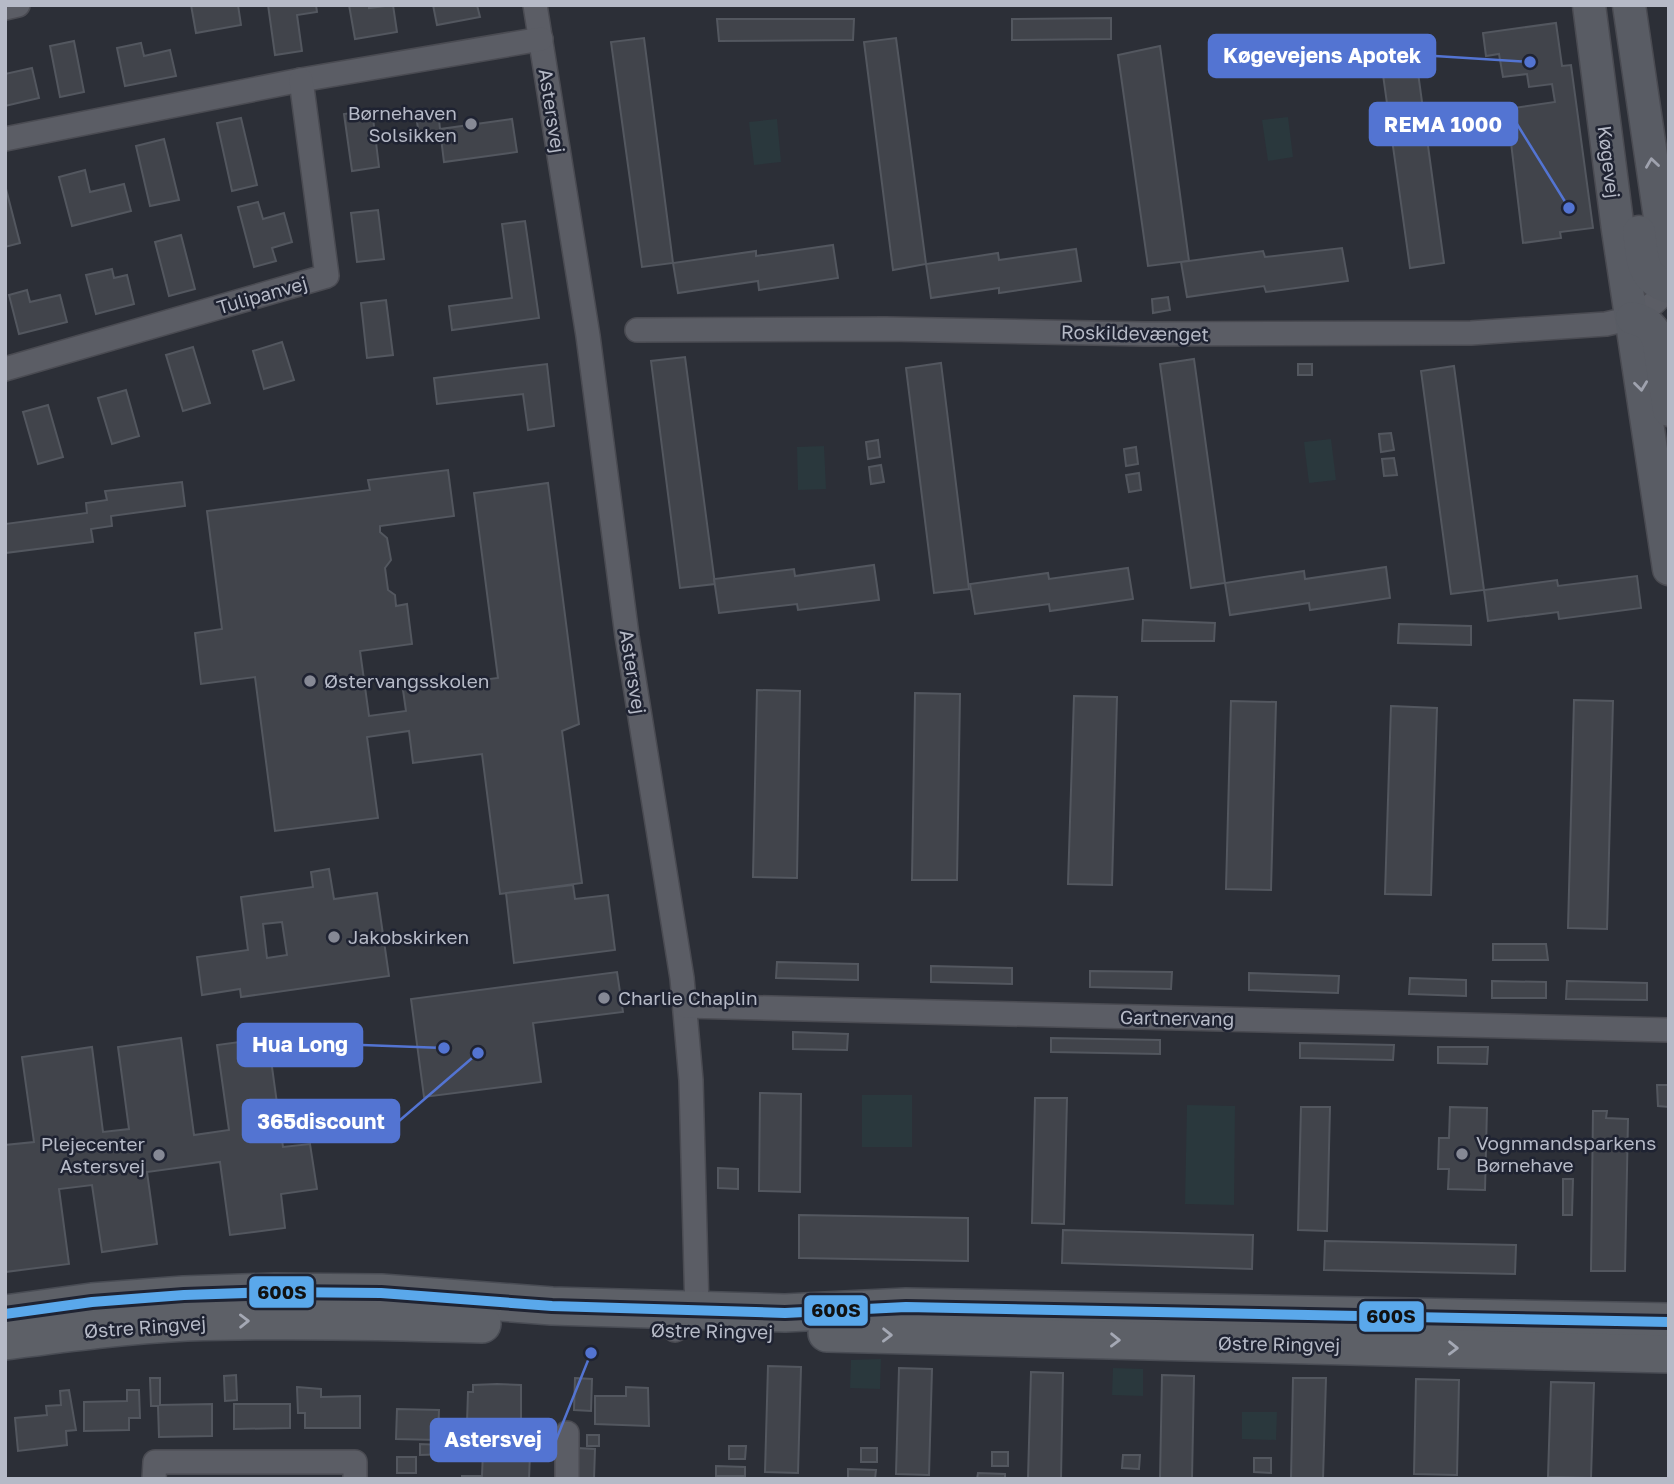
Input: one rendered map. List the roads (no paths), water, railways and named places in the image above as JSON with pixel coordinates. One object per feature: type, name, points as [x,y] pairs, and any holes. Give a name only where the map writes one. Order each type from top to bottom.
[{"type":"main road","name":"Østre Ringvej","points":[[5,1314],[92,1302],[275,1292],[381,1293],[543,1305],[686,1320],[905,1307],[1669,1322]]},
{"type":"main road","name":"Østre Ringvej","points":[[5,1341],[95,1329],[186,1322],[686,1320],[1669,1354]]},
{"type":"street","points":[[5,8],[18,5]]},
{"type":"street","name":"Astersvej","points":[[535,5],[588,336],[626,636],[685,1006],[691,1080],[686,1320]]},
{"type":"street","points":[[1590,5],[1614,70],[1646,272],[1656,283],[1669,288],[1654,303],[1632,318]]},
{"type":"street","name":"Køgevej","points":[[1590,5],[1618,230],[1669,569]]},
{"type":"street","points":[[1628,15],[1669,279]]},
{"type":"street","points":[[5,139],[301,80],[541,38]]},
{"type":"street","name":"Tulipanvej","points":[[5,369],[327,276],[301,80]]},
{"type":"street","points":[[1632,318],[1644,321],[1652,327],[1658,338],[1669,410]]},
{"type":"street","name":"Roskildevænget","points":[[637,330],[886,329],[1144,334],[1398,334],[1586,326],[1632,318]]},
{"type":"street","name":"Gartnervang","points":[[685,1006],[1668,1030]]},
{"type":"street","points":[[567,1479],[568,1433]]},
{"type":"street","points":[[154,1479],[155,1462],[355,1462],[355,1479]]},
{"type":"place","name":"Køgevejens Apotek","points":[[1530,62]]},
{"type":"place","name":"Børnehaven Solsikken","points":[[471,124]]},
{"type":"place","name":"REMA 1000","points":[[1569,208]]},
{"type":"place","name":"Østervangsskolen","points":[[310,681]]},
{"type":"place","name":"Jakobskirken","points":[[334,937]]},
{"type":"place","name":"Charlie Chaplin","points":[[604,998]]},
{"type":"place","name":"Hua Long","points":[[444,1048]]},
{"type":"place","name":"365discount","points":[[478,1053]]},
{"type":"place","name":"Vognmandsparkens Børnehave","points":[[1462,1154]]},
{"type":"place","name":"Plejecenter Astersvej","points":[[159,1155]]},
{"type":"place","name":"Astersvej","points":[[591,1353]]}]
